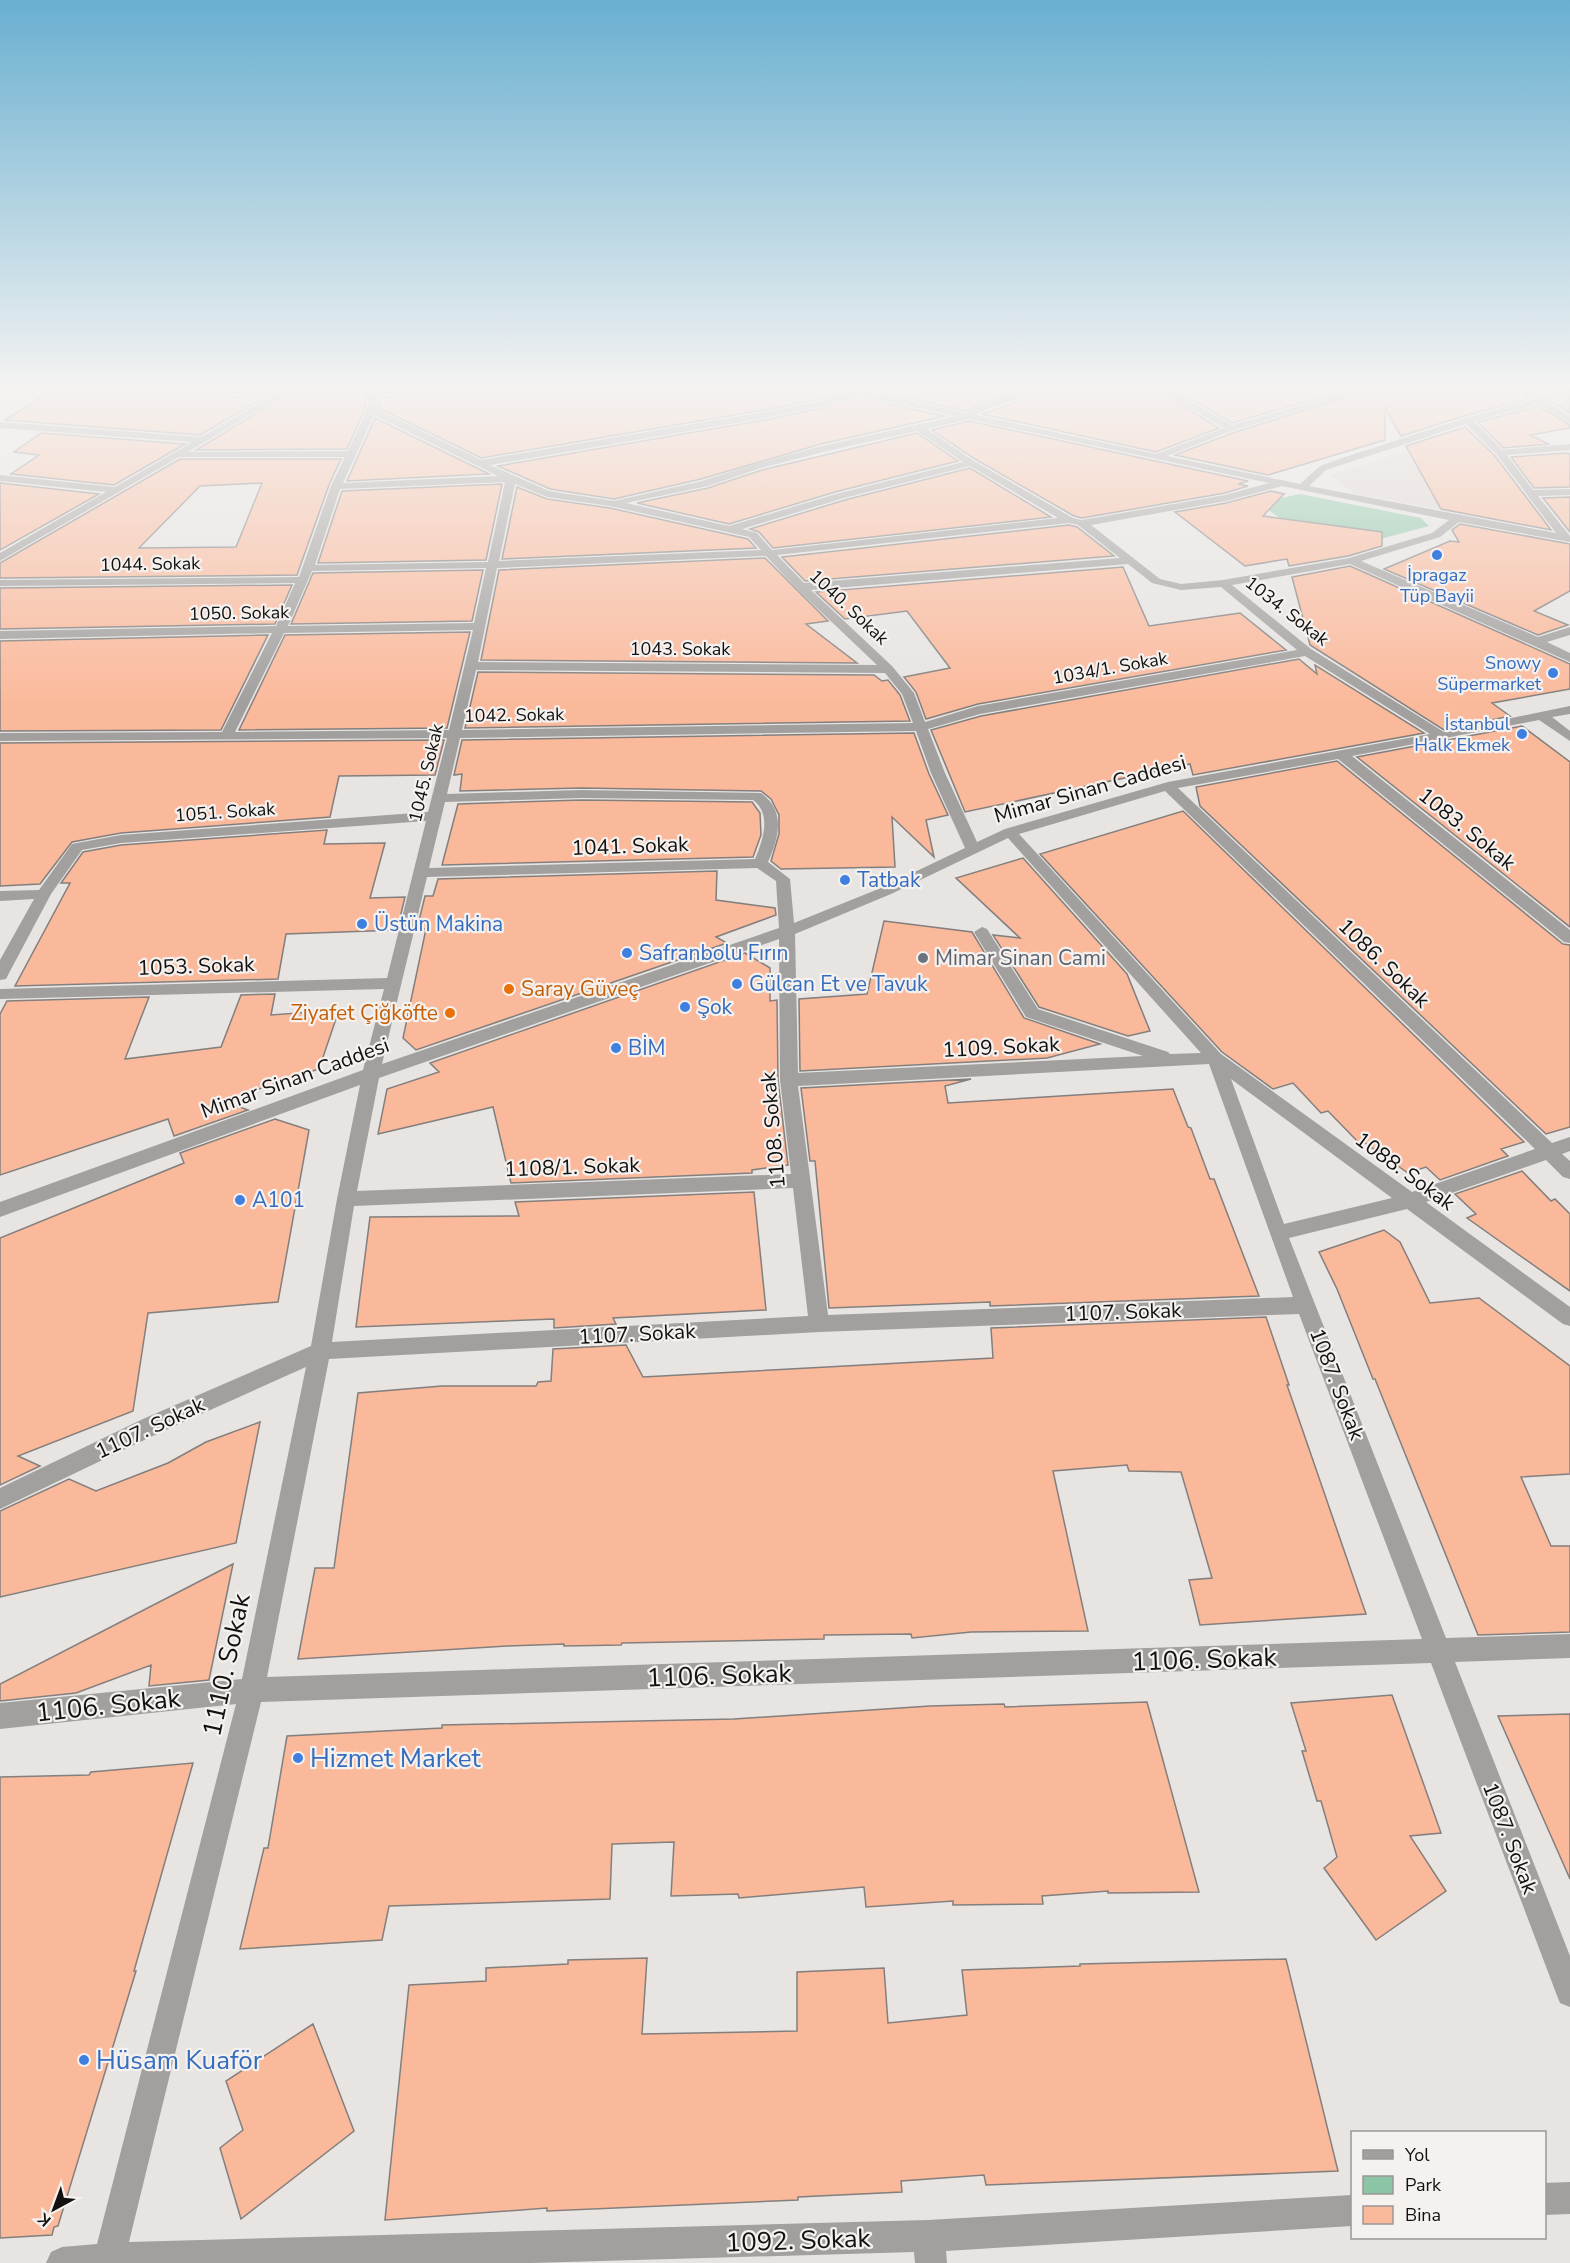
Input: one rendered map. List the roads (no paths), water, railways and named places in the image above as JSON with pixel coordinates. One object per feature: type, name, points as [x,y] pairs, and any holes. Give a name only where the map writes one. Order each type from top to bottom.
[{"type":"street","points":[[0,558],[112,493]]},
{"type":"street","points":[[228,734],[308,568],[334,493]]},
{"type":"street","name":"1045. Sokak","points":[[371,1074],[471,666],[508,493]]},
{"type":"street","name":"1040. Sokak","points":[[544,493],[610,503],[753,535],[801,587],[888,669],[908,693],[938,773],[973,850]]},
{"type":"street","points":[[610,503],[661,493]]},
{"type":"street","points":[[730,530],[853,493]]},
{"type":"street","name":"1034. Sokak","points":[[1021,493],[1069,520],[1082,523],[1156,581],[1181,587],[1223,583],[1307,652],[1442,736]]},
{"type":"street","points":[[1082,523],[1246,493]]},
{"type":"street","points":[[1329,493],[1457,519],[1567,538]]},
{"type":"street","points":[[1529,493],[1567,538]]},
{"type":"street","points":[[1223,583],[1351,561],[1436,535],[1457,519]]},
{"type":"street","points":[[308,568],[492,565],[770,553],[1069,520]]},
{"type":"street","points":[[0,544],[19,546]]},
{"type":"street","points":[[801,587],[1130,561]]},
{"type":"street","points":[[1351,561],[1537,641],[1570,658]]},
{"type":"street","name":"1044. Sokak","points":[[0,584],[301,580]]},
{"type":"street","name":"1050. Sokak","points":[[0,634],[479,626]]},
{"type":"street","points":[[1537,641],[1570,631]]},
{"type":"street","name":"1034/1. Sokak","points":[[921,727],[978,710],[1307,652]]},
{"type":"street","name":"1043. Sokak","points":[[471,666],[888,669]]},
{"type":"street","name":"Mimar Sinan Caddesi","points":[[0,1210],[371,1074],[787,931],[886,891],[1011,832],[1168,786],[1570,710]]},
{"type":"street","points":[[1542,716],[1570,737]]},
{"type":"street","name":"1042. Sokak","points":[[0,737],[454,734],[921,727]]},
{"type":"street","name":"1083. Sokak","points":[[1339,753],[1570,938]]},
{"type":"street","name":"1086. Sokak","points":[[1168,786],[1570,1172]]},
{"type":"street","points":[[439,798],[593,794],[756,796],[765,801],[771,813],[771,841],[760,863],[783,879],[787,931]]},
{"type":"street","name":"1051. Sokak","points":[[0,975],[44,894],[77,847],[121,839],[435,816]]},
{"type":"street","name":"1087. Sokak","points":[[1011,832],[1215,1058],[1278,1233],[1570,1993]]},
{"type":"street","name":"1041. Sokak","points":[[421,873],[760,863]]},
{"type":"street","points":[[0,896],[44,894]]},
{"type":"street","name":"1108. Sokak","points":[[787,931],[789,1080],[819,1324]]},
{"type":"street","points":[[982,932],[1032,1013],[1176,1060]]},
{"type":"street","name":"1053. Sokak","points":[[0,994],[393,983]]},
{"type":"street","name":"1109. Sokak","points":[[789,1080],[1215,1058]]},
{"type":"street","name":"1088. Sokak","points":[[1215,1058],[1570,1318]]},
{"type":"street","name":"1110. Sokak","points":[[109,2261],[252,1690],[320,1351],[346,1199],[371,1074]]},
{"type":"street","points":[[1278,1233],[1408,1201],[1570,1144]]},
{"type":"street","name":"1108/1. Sokak","points":[[346,1199],[800,1181]]},
{"type":"street","name":"1107. Sokak","points":[[0,1500],[151,1426],[320,1351],[819,1324],[1307,1305]]},
{"type":"street","name":"1106. Sokak","points":[[0,1716],[252,1690],[1570,1646]]},
{"type":"street","points":[[1546,2199],[1570,2198]]},
{"type":"street","name":"1092. Sokak","points":[[63,2263],[929,2249],[1351,2211]]},
{"type":"place","name":"İpragaz Tüp Bayii","points":[[1437,555]]},
{"type":"place","name":"Snowy Süpermarket","points":[[1553,673]]},
{"type":"place","name":"İstanbul Halk Ekmek","points":[[1522,734]]},
{"type":"place","name":"Tatbak","points":[[845,880]]},
{"type":"place","name":"Üstün Makina","points":[[362,924]]},
{"type":"place","name":"Safranbolu Fırın","points":[[627,953]]},
{"type":"place","name":"Mimar Sinan Cami","points":[[923,958]]},
{"type":"place","name":"Gülcan Et ve Tavuk","points":[[737,984]]},
{"type":"place","name":"Saray Güveç","points":[[509,989]]},
{"type":"place","name":"Şok","points":[[685,1007]]},
{"type":"place","name":"Ziyafet Çiğköfte","points":[[450,1013]]},
{"type":"place","name":"BİM","points":[[616,1048]]},
{"type":"place","name":"A101","points":[[240,1200]]},
{"type":"place","name":"Hizmet Market","points":[[298,1758]]},
{"type":"place","name":"Hüsam Kuaför","points":[[84,2060]]}]
